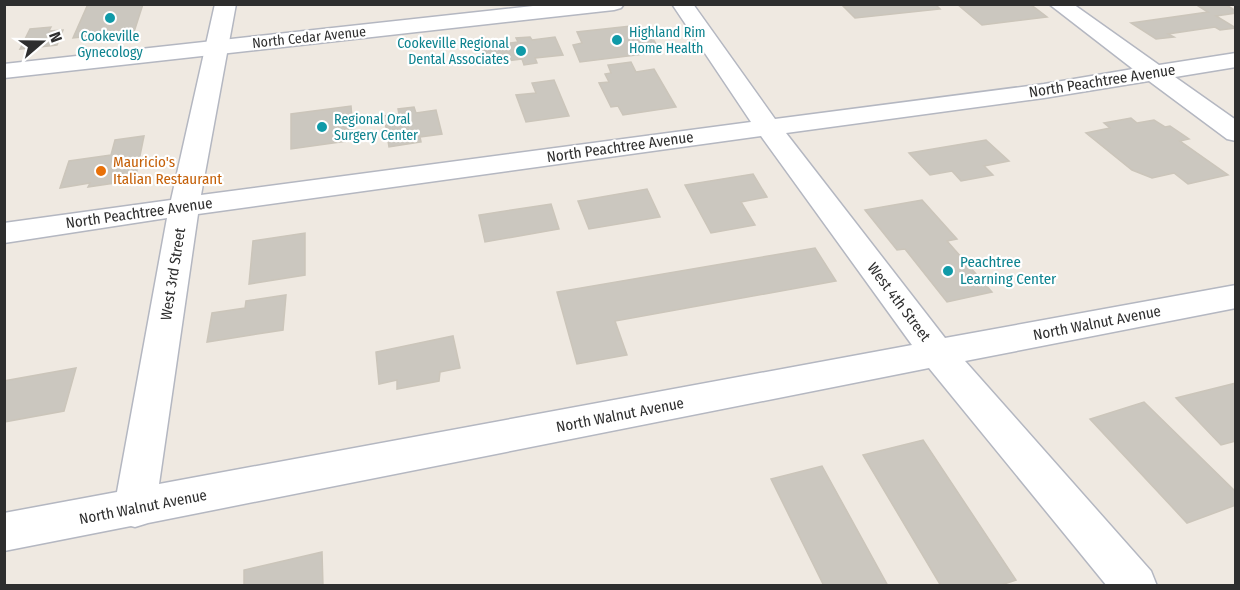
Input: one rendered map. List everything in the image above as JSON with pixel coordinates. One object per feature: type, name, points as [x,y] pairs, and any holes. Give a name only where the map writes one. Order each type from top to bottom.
[{"type":"street","name":"West 3rd Street","points":[[135,509],[184,206],[226,4]]},
{"type":"street","name":"North Cedar Avenue","points":[[4,71],[614,4]]},
{"type":"street","name":"West 4th Street","points":[[682,4],[768,127],[937,353],[1135,585]]},
{"type":"street","points":[[1059,4],[1236,133]]},
{"type":"street","name":"North Peachtree Avenue","points":[[4,233],[184,206],[1044,91],[1236,60]]},
{"type":"street","name":"North Walnut Avenue","points":[[4,532],[135,509],[1236,296]]},
{"type":"building","name":"Cookeville Gynecology","points":[[88,4],[143,4],[134,32],[73,38]]},
{"type":"building","points":[[935,4],[940,9],[855,18],[843,6]]},
{"type":"building","points":[[957,4],[1030,4],[1047,17],[982,25]]},
{"type":"building","points":[[1195,4],[1225,4],[1236,13],[1216,16],[1236,28],[1220,30],[1215,27],[1168,34],[1174,37],[1156,39],[1131,23],[1208,12]]},
{"type":"building","name":"Highland Rim Home Health","points":[[640,25],[647,36],[651,36],[661,52],[580,62],[573,45],[582,43],[577,32]]},
{"type":"building","points":[[51,27],[49,31],[63,30],[57,45],[20,49],[30,29]]},
{"type":"building","name":"Cookeville Regional Dental Associates","points":[[530,37],[532,40],[555,37],[563,55],[535,58],[537,63],[524,65],[522,59],[484,64],[479,47],[518,42],[516,38]]},
{"type":"building","points":[[631,62],[636,72],[654,69],[676,107],[623,115],[618,106],[611,107],[599,83],[609,82],[605,74],[611,73],[608,65]]},
{"type":"building","points":[[554,80],[569,116],[526,122],[516,95],[536,93],[532,83]]},
{"type":"building","name":"Regional Oral Surgery Center","points":[[351,106],[354,140],[291,149],[291,114]]},
{"type":"building","points":[[414,107],[416,113],[436,110],[442,134],[420,137],[421,142],[389,147],[384,116],[399,114],[398,109]]},
{"type":"building","points":[[1131,118],[1137,123],[1154,120],[1165,127],[1170,126],[1189,139],[1180,141],[1228,175],[1188,184],[1174,173],[1152,178],[1132,170],[1086,133],[1110,128],[1104,123]]},
{"type":"building","name":"Mauricio's Italian Restaurant","points":[[144,136],[135,180],[88,187],[90,183],[60,188],[69,161],[111,155],[115,140]]},
{"type":"building","points":[[986,140],[1009,161],[984,166],[993,175],[961,181],[952,171],[930,175],[909,153]]},
{"type":"building","points":[[753,174],[767,197],[741,202],[755,225],[711,233],[685,185]]},
{"type":"building","points":[[647,189],[660,217],[589,229],[578,201]]},
{"type":"building","name":"Peachtree Learning Center","points":[[922,200],[957,239],[947,241],[992,292],[947,302],[905,249],[897,250],[865,210]]},
{"type":"building","points":[[551,204],[559,229],[485,242],[479,215]]},
{"type":"building","points":[[305,233],[305,275],[249,284],[253,241]]},
{"type":"building","points":[[815,248],[836,281],[615,321],[627,355],[577,364],[557,292]]},
{"type":"building","points":[[286,295],[283,330],[207,342],[212,313],[245,308],[246,301]]},
{"type":"building","points":[[453,336],[460,368],[440,372],[439,381],[397,389],[397,380],[379,384],[376,352]]},
{"type":"building","points":[[76,368],[64,411],[4,422],[4,381]]},
{"type":"building","points":[[1236,383],[1236,441],[1221,445],[1176,398]]},
{"type":"building","points":[[1144,402],[1236,492],[1236,505],[1187,523],[1090,419]]},
{"type":"building","points":[[923,440],[1016,580],[998,586],[941,586],[863,455]]},
{"type":"building","points":[[822,466],[888,586],[824,586],[771,479]]},
{"type":"building","points":[[322,552],[323,586],[244,586],[244,570]]},
{"type":"place","name":"Cookeville Gynecology","points":[[110,18]]},
{"type":"place","name":"Highland Rim Home Health","points":[[617,40]]},
{"type":"place","name":"Cookeville Regional Dental Associates","points":[[521,51]]},
{"type":"place","name":"Regional Oral Surgery Center","points":[[322,127]]},
{"type":"place","name":"Mauricio's Italian Restaurant","points":[[101,171]]},
{"type":"place","name":"Peachtree Learning Center","points":[[948,271]]}]
